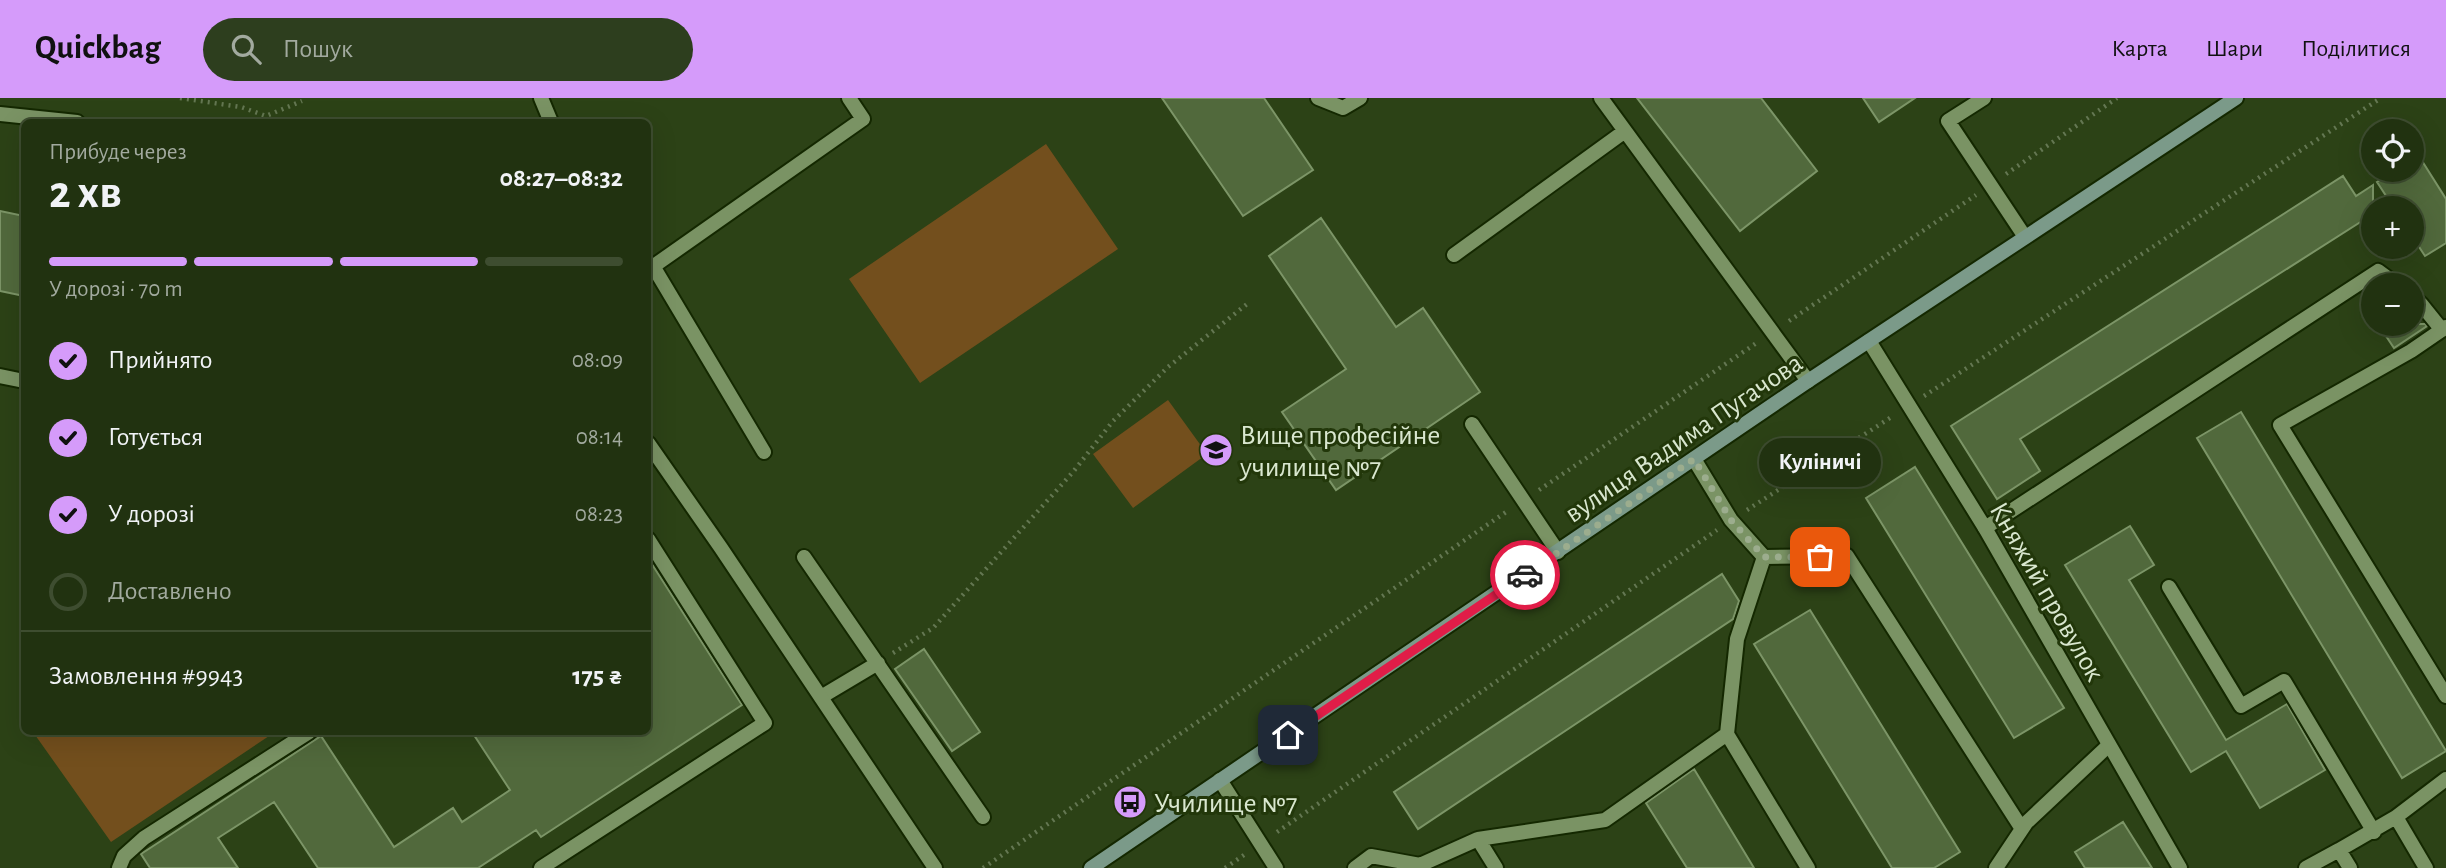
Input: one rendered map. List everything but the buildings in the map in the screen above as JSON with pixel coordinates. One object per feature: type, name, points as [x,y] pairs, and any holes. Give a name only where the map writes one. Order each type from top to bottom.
[{"type":"street","points":[[541,98],[550,119]]},
{"type":"street","points":[[651,267],[863,119],[849,98]]},
{"type":"street","points":[[1318,98],[1343,108],[1360,98]]},
{"type":"street","points":[[1601,98],[1808,381]]},
{"type":"street","points":[[1984,98],[1948,121],[2025,237]]},
{"type":"street","name":"вулиця Вадима Пугачова","points":[[1091,868],[1808,381],[2236,98]]},
{"type":"street","points":[[0,114],[49,119]]},
{"type":"street","points":[[1454,255],[1625,131]]},
{"type":"street","points":[[651,270],[764,452]]},
{"type":"street","points":[[1985,528],[2361,282]]},
{"type":"street","points":[[2424,307],[2444,329],[2411,351],[2280,425],[2446,696]]},
{"type":"street","name":"Княжий провулок","points":[[1869,341],[1985,528],[2180,868]]},
{"type":"street","points":[[0,376],[21,380]]},
{"type":"street","points":[[1472,424],[1558,552]]},
{"type":"street","points":[[651,447],[935,868]]},
{"type":"street","points":[[1694,459],[1731,520],[1764,557],[1847,556],[2022,829]]},
{"type":"street","points":[[541,868],[765,723],[651,544]]},
{"type":"street","points":[[804,557],[983,817]]},
{"type":"street","points":[[1764,557],[1737,639],[1727,734],[1808,868]]},
{"type":"street","points":[[2169,587],[2241,706],[2284,681],[2374,832]]},
{"type":"street","points":[[821,697],[878,663]]},
{"type":"street","points":[[1355,868],[1371,856],[1420,865],[1478,839],[1605,820],[1727,734]]},
{"type":"street","points":[[119,868],[124,856],[144,838],[304,735]]},
{"type":"street","points":[[1996,868],[2022,829],[2109,745]]},
{"type":"street","points":[[2306,868],[2374,832],[2446,779]]},
{"type":"street","points":[[1220,780],[1276,868]]},
{"type":"street","points":[[2396,817],[2426,868]]},
{"type":"street","points":[[1478,839],[1496,868]]},
{"type":"street","points":[[2339,850],[2350,868]]},
{"type":"path","points":[[180,98],[241,107],[266,116],[302,101]]},
{"type":"path","points":[[983,868],[2117,98]]},
{"type":"path","points":[[1225,868],[1731,520],[2381,98]]},
{"type":"path","points":[[878,663],[933,628],[1073,472],[1113,421],[1168,368],[1247,304]]},
{"type":"shaded area","points":[[1046,144],[1118,249],[920,383],[849,279]]},
{"type":"shaded area","points":[[1168,400],[1207,454],[1133,508],[1093,454]]},
{"type":"shaded area","points":[[35,735],[271,735],[111,842]]},
{"type":"way so far","points":[[1525,575],[1694,459],[1731,520],[1764,557],[1820,557]]},
{"type":"place","name":"Вище професійне училище №7","points":[[1216,450]]},
{"type":"place","name":"Куліничі","points":[[1820,557]]},
{"type":"place","name":"Училище №7","points":[[1130,802]]},
{"type":"route","points":[[1288,735],[1525,575]]}]
